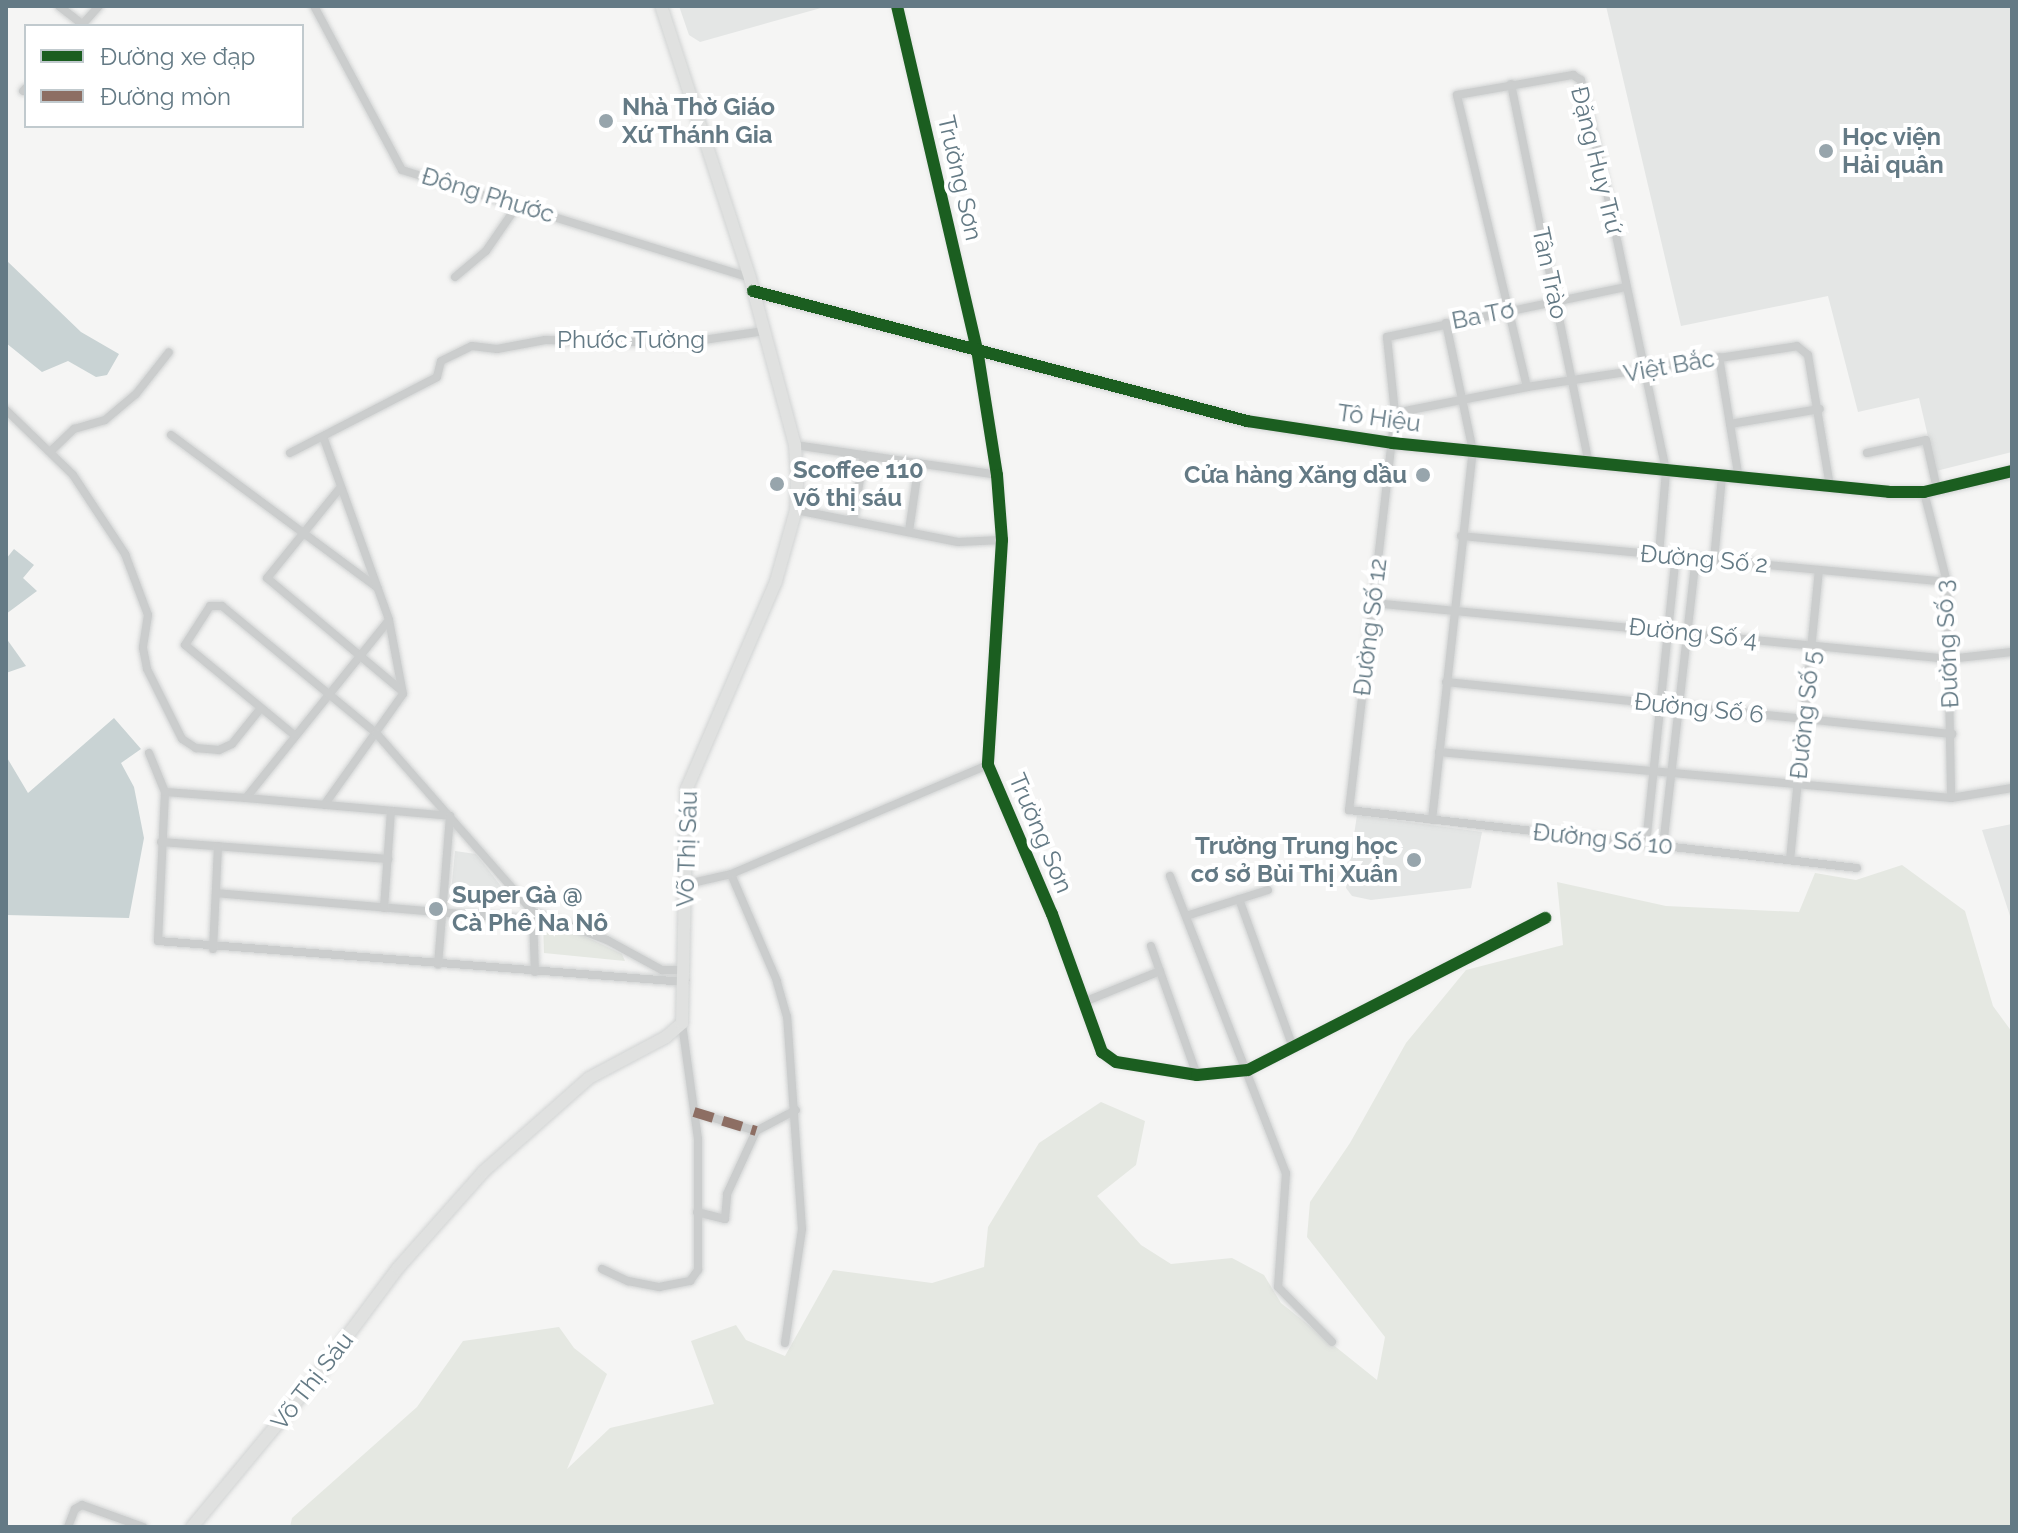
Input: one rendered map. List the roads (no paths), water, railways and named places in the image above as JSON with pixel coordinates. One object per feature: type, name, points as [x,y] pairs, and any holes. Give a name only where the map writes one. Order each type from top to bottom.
[{"type":"main road","name":"Võ Thị Sáu","points":[[192,1527],[315,1379],[398,1268],[484,1171],[589,1078],[666,1037],[682,1023],[686,976],[682,886],[687,788],[776,581],[796,510],[795,445],[752,284],[661,6]]},
{"type":"street","points":[[59,6],[81,24]]},
{"type":"street","points":[[83,24],[99,6]]},
{"type":"street","name":"Đông Phước","points":[[314,6],[395,163],[752,284]]},
{"type":"street","name":"Trường Sơn","points":[[897,6],[977,349],[997,475],[1002,540],[988,765],[1102,1052],[1111,1060],[1197,1075],[1248,1070],[1545,918]]},
{"type":"street","name":"Đặng Huy Trứ","points":[[1527,387],[1457,98],[1460,90],[1573,75],[1581,80],[1647,371],[1666,471],[1659,555]]},
{"type":"street","name":"Tân Trào","points":[[1511,84],[1589,463]]},
{"type":"street","points":[[455,277],[486,251],[519,203]]},
{"type":"street","name":"Tô Hiệu","points":[[752,284],[977,349],[1247,421],[1392,443],[1830,486],[1930,490],[2012,471]]},
{"type":"street","name":"Ba Tơ","points":[[1387,337],[1626,287]]},
{"type":"street","points":[[1432,820],[1461,536],[1473,451],[1446,323]]},
{"type":"street","name":"Phước Tường","points":[[290,453],[324,439],[368,408],[437,377],[437,368],[450,355],[472,346],[497,349],[545,340],[695,342],[764,331]]},
{"type":"street","name":"Đường Số 12","points":[[1349,810],[1395,413],[1387,337]]},
{"type":"street","name":"Việt Bắc","points":[[1395,413],[1527,387],[1647,371],[1719,357],[1804,349],[1820,409],[1830,486]]},
{"type":"street","points":[[51,451],[74,429],[105,420],[136,394],[169,352]]},
{"type":"street","points":[[1719,357],[1739,479]]},
{"type":"street","points":[[1730,424],[1820,409]]},
{"type":"street","points":[[6,410],[51,451],[91,500],[138,582],[148,615],[144,659],[182,739],[196,748],[219,750],[232,744],[260,709]]},
{"type":"street","points":[[171,435],[378,588]]},
{"type":"street","points":[[324,439],[389,620],[403,692],[324,805]]},
{"type":"street","name":"Đường Số 3","points":[[1867,453],[1926,440],[1930,490],[1947,582],[1951,798]]},
{"type":"street","points":[[795,445],[997,475]]},
{"type":"street","points":[[853,521],[864,455]]},
{"type":"street","points":[[909,531],[919,463]]},
{"type":"street","points":[[1714,560],[1722,477]]},
{"type":"street","points":[[340,488],[267,578],[403,692]]},
{"type":"street","points":[[796,510],[958,542],[1002,540]]},
{"type":"street","name":"Đường Số 2","points":[[1461,536],[1947,582]]},
{"type":"street","points":[[1646,844],[1676,556]]},
{"type":"street","points":[[1663,846],[1696,558]]},
{"type":"street","name":"Đường Số 5","points":[[1790,860],[1819,570]]},
{"type":"street","name":"Đường Số 4","points":[[1373,603],[1949,659],[2012,652]]},
{"type":"street","points":[[293,734],[185,645],[214,604],[328,691],[376,733],[450,816],[533,916],[535,972]]},
{"type":"street","points":[[246,798],[293,734],[389,620]]},
{"type":"street","name":"Đường Số 6","points":[[1446,682],[1952,734]]},
{"type":"street","points":[[1439,752],[1797,788],[1951,798],[2012,788]]},
{"type":"street","points":[[149,753],[165,792],[155,936],[163,944],[535,972],[686,976]]},
{"type":"street","points":[[682,886],[731,874],[988,765]]},
{"type":"street","points":[[165,792],[450,816]]},
{"type":"street","name":"Đường Số 10","points":[[1349,810],[1857,868]]},
{"type":"street","points":[[384,908],[391,811]]},
{"type":"street","points":[[438,965],[450,816]]},
{"type":"street","points":[[161,842],[388,859]]},
{"type":"street","points":[[213,949],[218,846]]},
{"type":"street","points":[[731,874],[784,1001],[796,1110],[802,1229],[785,1343]]},
{"type":"street","points":[[1170,876],[1248,1070],[1288,1184],[1278,1287],[1332,1342]]},
{"type":"street","points":[[1186,916],[1268,890]]},
{"type":"street","points":[[216,893],[442,913],[533,916],[584,929],[662,970],[686,976]]},
{"type":"street","points":[[1239,899],[1293,1047]]},
{"type":"street","points":[[1151,946],[1197,1075]]},
{"type":"street","points":[[1084,1002],[1160,971]]},
{"type":"street","points":[[602,1269],[644,1286],[690,1281],[700,1258],[694,1112],[682,1023]]},
{"type":"street","points":[[697,1212],[725,1219],[727,1194],[756,1131],[796,1110]]},
{"type":"street","points":[[694,1112],[756,1131]]},
{"type":"street","points":[[68,1527],[75,1509],[82,1505],[143,1527]]},
{"type":"place","name":"Nhà Thờ Giáo Xứ Thánh Gia","points":[[606,121]]},
{"type":"place","name":"Học viện Hải quân","points":[[1826,151]]},
{"type":"place","name":"Cửa hàng Xăng dầu","points":[[1423,475]]},
{"type":"place","name":"Scoffee 110 võ thị sáu","points":[[777,484]]},
{"type":"place","name":"Trường Trung học cơ sở Bùi Thị Xuân","points":[[1414,860]]},
{"type":"place","name":"Super Gà @ Cà Phê Na Nô","points":[[436,909]]}]
